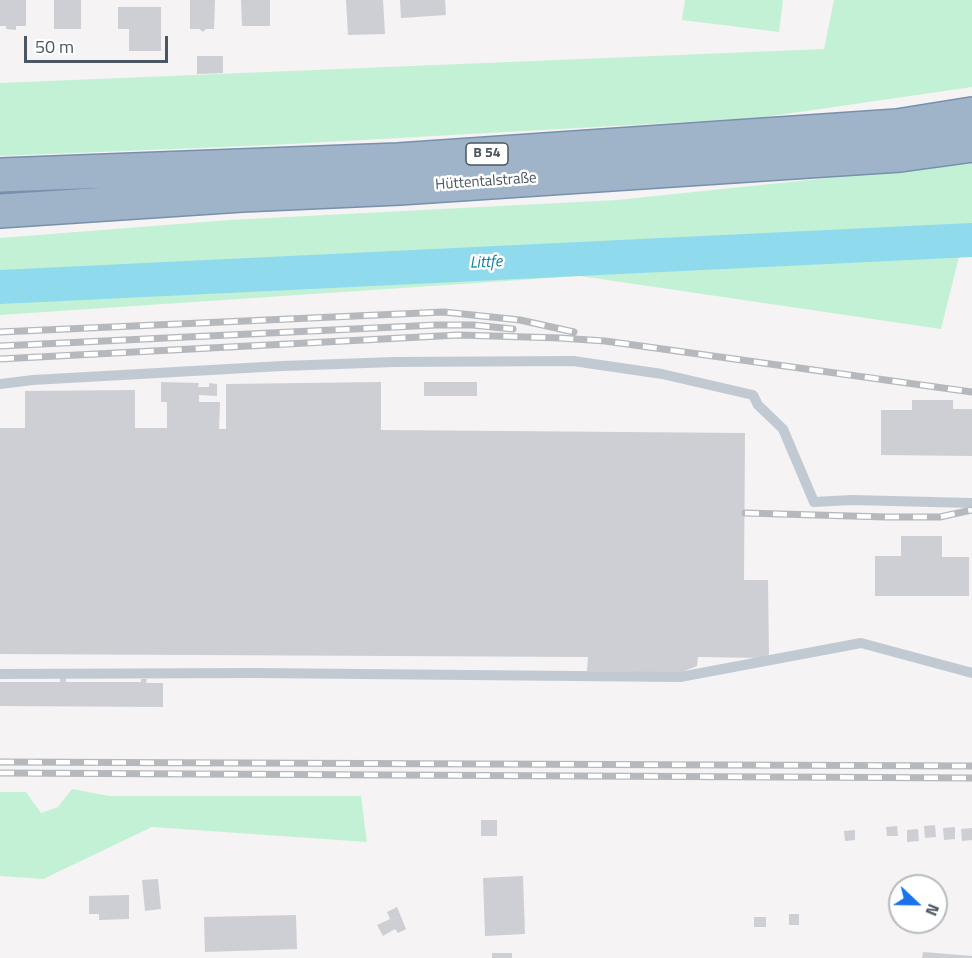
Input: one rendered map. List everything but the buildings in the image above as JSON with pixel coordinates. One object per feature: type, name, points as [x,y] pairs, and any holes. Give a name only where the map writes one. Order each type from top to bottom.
[{"type":"highway","name":"Hüttentalstraße","points":[[0,175],[398,160],[897,126],[972,114]]},
{"type":"highway","name":"Hüttentalstraße","points":[[0,211],[242,195],[400,188],[876,156],[972,145]]},
{"type":"lane","points":[[0,384],[33,380],[293,366],[394,362],[573,361],[662,374],[753,395],[758,405],[783,429],[814,502],[852,500],[972,503]]},
{"type":"lane","points":[[0,674],[256,673],[680,677],[861,643],[972,673]]},
{"type":"green space","points":[[685,0],[783,0],[779,32],[682,20]]},
{"type":"green space","points":[[834,0],[972,0],[972,87],[758,118],[272,145],[0,156],[0,83],[824,49]]},
{"type":"green space","points":[[972,163],[972,256],[959,257],[941,329],[580,276],[0,315],[0,238],[230,220],[617,200]]},
{"type":"green space","points":[[72,789],[109,796],[361,796],[367,842],[152,827],[43,879],[0,876],[0,792],[26,792],[41,813],[58,807]]},
{"type":"waterway","name":"Littfe","points":[[0,287],[972,240]]},
{"type":"railway","points":[[0,332],[444,312],[520,320],[574,332]]},
{"type":"railway","points":[[0,346],[436,325],[473,325],[513,329]]},
{"type":"railway","points":[[0,359],[459,335],[560,338],[605,341],[972,392]]},
{"type":"railway","points":[[745,513],[940,517],[972,510]]},
{"type":"railway","points":[[0,762],[972,766]]},
{"type":"railway","points":[[0,773],[972,778]]}]
